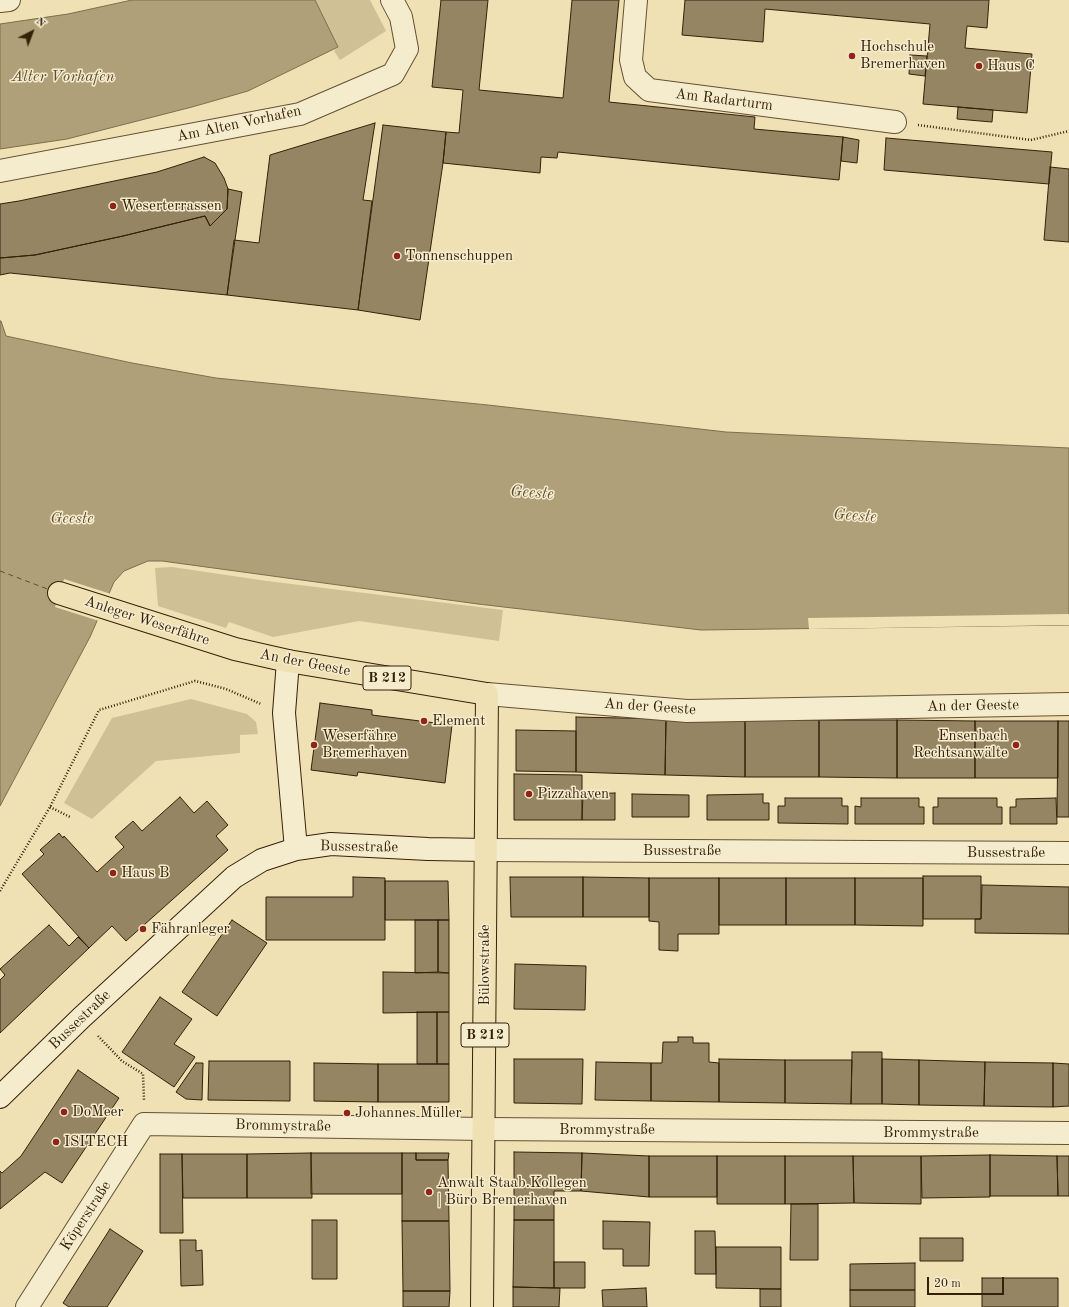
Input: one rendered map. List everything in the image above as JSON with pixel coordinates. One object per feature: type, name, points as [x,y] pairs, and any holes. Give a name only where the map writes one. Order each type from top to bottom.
[{"type":"main road","name":"Anleger Weserfähre","points":[[59,593],[235,649]]},
{"type":"main road","name":"An der Geeste","points":[[235,649],[288,661],[487,694]]},
{"type":"main road","name":"Bülowstraße","points":[[482,1307],[487,694]]},
{"type":"street","points":[[0,2],[9,0]]},
{"type":"street","name":"Am Alten Vorhafen","points":[[0,171],[300,114],[393,74],[407,49],[401,17],[392,0]]},
{"type":"street","name":"Am Radarturm","points":[[636,0],[631,60],[635,77],[649,90],[895,122]]},
{"type":"street","points":[[288,661],[284,713],[296,849]]},
{"type":"street","name":"An der Geeste","points":[[487,694],[687,710],[1069,704]]},
{"type":"street","name":"Bussestraße","points":[[0,1097],[80,1018],[234,877],[262,860],[296,849],[331,844],[428,849],[486,850],[1069,853]]},
{"type":"street","name":"Brommystraße","points":[[144,1124],[484,1129],[1069,1133]]},
{"type":"street","name":"Köperstraße","points":[[27,1307],[144,1124]]},
{"type":"path","points":[[895,122],[1031,140],[1069,132]]},
{"type":"path","points":[[0,891],[50,807],[99,710],[195,680],[226,689],[284,713]]},
{"type":"path","points":[[50,807],[70,817]]},
{"type":"path","points":[[80,1018],[122,1061],[143,1074]]},
{"type":"shaded area","points":[[315,0],[370,0],[386,31],[340,60],[334,51],[338,47]]},
{"type":"shaded area","points":[[172,567],[267,581],[503,610],[499,641],[359,621],[273,637],[229,622],[226,628],[158,606],[155,568]]},
{"type":"shaded area","points":[[191,699],[247,714],[256,722],[258,734],[240,735],[240,753],[156,761],[92,819],[64,803],[112,718]]},
{"type":"water","name":"Alter Vorhafen","points":[[132,0],[315,0],[338,47],[248,91],[67,139],[0,149],[0,24],[68,14]]},
{"type":"water","name":"Geeste","points":[[0,321],[6,336],[132,363],[216,378],[488,405],[726,432],[1069,448],[1069,625],[701,630],[478,604],[162,561],[148,561],[124,571],[114,582],[90,637],[0,806]]},
{"type":"pier","points":[[64,579],[111,594],[99,621],[55,607]]},
{"type":"pier","points":[[1069,614],[1069,625],[809,629],[808,618]]},
{"type":"building","points":[[441,0],[488,0],[479,90],[563,98],[572,0],[619,0],[609,102],[755,117],[754,129],[843,137],[839,180],[558,152],[557,158],[541,157],[540,173],[443,163],[446,132],[459,133],[463,90],[432,87]]},
{"type":"building","name":"Haus C","points":[[685,0],[989,0],[987,28],[967,26],[965,48],[1032,54],[1027,113],[923,104],[930,24],[765,9],[763,42],[682,35]]},
{"type":"building","points":[[910,55],[927,56],[925,76],[909,74]]},
{"type":"building","points":[[958,107],[993,110],[992,122],[957,119]]},
{"type":"building","points":[[375,123],[363,200],[372,201],[358,310],[227,295],[234,240],[259,243],[270,155]]},
{"type":"building","name":"Tonnenschuppen","points":[[383,125],[446,132],[443,163],[420,320],[358,310]]},
{"type":"building","points":[[843,137],[859,140],[857,163],[841,161]]},
{"type":"building","points":[[886,138],[1052,152],[1049,184],[884,170]]},
{"type":"building","name":"Weserterrassen","points":[[204,157],[215,163],[224,178],[228,189],[227,209],[210,226],[205,216],[35,255],[0,258],[0,204],[157,172]]},
{"type":"building","points":[[1050,167],[1069,169],[1069,242],[1044,240]]},
{"type":"building","points":[[228,189],[242,192],[227,295],[10,273],[0,275],[0,258],[35,255],[205,216],[210,226],[227,209]]},
{"type":"building","points":[[320,703],[372,710],[372,715],[452,725],[445,783],[358,772],[357,776],[311,770]]},
{"type":"building","points":[[576,717],[666,719],[665,775],[576,772]]},
{"type":"building","points":[[666,719],[745,720],[745,777],[665,775]]},
{"type":"building","points":[[745,720],[819,720],[819,777],[745,777]]},
{"type":"building","points":[[819,720],[897,720],[897,778],[819,777]]},
{"type":"building","points":[[897,720],[975,721],[975,778],[897,778]]},
{"type":"building","points":[[975,721],[1058,721],[1058,778],[975,778]]},
{"type":"building","points":[[1058,721],[1069,721],[1069,817],[1057,817]]},
{"type":"building","points":[[516,730],[576,731],[576,772],[516,771]]},
{"type":"building","points":[[514,774],[582,775],[582,820],[514,820]]},
{"type":"building","points":[[615,793],[615,820],[582,820],[583,794]]},
{"type":"building","points":[[632,794],[689,795],[689,817],[632,817]]},
{"type":"building","points":[[763,794],[763,803],[769,803],[769,820],[707,820],[707,795]]},
{"type":"building","name":"Haus B","points":[[180,797],[194,813],[207,801],[228,825],[216,836],[228,850],[126,941],[112,926],[89,948],[22,874],[44,854],[40,850],[59,833],[63,838],[64,836],[97,872],[124,847],[115,837],[133,821],[142,831]]},
{"type":"building","points":[[785,798],[842,798],[842,806],[848,806],[848,824],[778,823],[778,806],[785,806]]},
{"type":"building","points":[[861,798],[919,798],[919,807],[924,807],[924,824],[855,824],[855,806],[861,807]]},
{"type":"building","points":[[938,798],[997,798],[997,807],[1002,807],[1002,824],[933,824],[933,807],[938,807]]},
{"type":"building","points":[[1056,798],[1057,824],[1010,824],[1010,807],[1016,807],[1016,799]]},
{"type":"building","points":[[923,876],[981,876],[981,919],[923,919]]},
{"type":"building","points":[[353,877],[385,878],[385,940],[266,940],[266,897],[353,897]]},
{"type":"building","points":[[510,877],[583,877],[583,917],[511,917]]},
{"type":"building","points":[[583,877],[649,878],[649,917],[583,917]]},
{"type":"building","points":[[649,878],[719,878],[719,934],[678,934],[678,951],[659,950],[659,922],[649,921]]},
{"type":"building","points":[[719,878],[786,878],[786,925],[719,925]]},
{"type":"building","points":[[786,878],[855,878],[855,925],[786,925]]},
{"type":"building","points":[[855,878],[923,878],[923,926],[855,925]]},
{"type":"building","points":[[385,881],[448,881],[449,920],[385,920]]},
{"type":"building","points":[[982,885],[1069,887],[1069,934],[975,933],[975,919],[981,919]]},
{"type":"building","points":[[232,920],[267,943],[217,1016],[182,992]]},
{"type":"building","points":[[415,920],[438,920],[438,972],[415,973]]},
{"type":"building","points":[[438,920],[449,920],[449,973],[438,972]]},
{"type":"building","points":[[49,925],[69,946],[78,937],[89,948],[0,1033],[0,980],[5,975],[0,969]]},
{"type":"building","points":[[515,964],[586,966],[585,1010],[514,1009]]},
{"type":"building","points":[[383,972],[449,973],[449,1012],[383,1013]]},
{"type":"building","points":[[160,997],[192,1019],[174,1044],[195,1057],[174,1087],[122,1052]]},
{"type":"building","points":[[417,1012],[437,1012],[437,1064],[417,1064]]},
{"type":"building","points":[[437,1012],[449,1012],[449,1064],[437,1064]]},
{"type":"building","points":[[678,1037],[693,1037],[693,1043],[709,1043],[709,1062],[719,1063],[719,1102],[651,1101],[651,1063],[662,1063],[663,1042],[678,1042]]},
{"type":"building","points":[[852,1052],[882,1052],[882,1104],[851,1104]]},
{"type":"building","points":[[514,1059],[583,1059],[582,1104],[514,1103]]},
{"type":"building","points":[[719,1059],[785,1060],[785,1103],[719,1102]]},
{"type":"building","points":[[882,1059],[919,1060],[919,1105],[882,1104]]},
{"type":"building","points":[[785,1060],[852,1060],[851,1104],[785,1103]]},
{"type":"building","points":[[919,1060],[985,1062],[984,1106],[919,1105]]},
{"type":"building","points":[[209,1061],[290,1061],[290,1101],[208,1100]]},
{"type":"building","points":[[596,1062],[651,1063],[651,1101],[595,1100]]},
{"type":"building","points":[[985,1062],[1053,1063],[1053,1107],[984,1106]]},
{"type":"building","points":[[196,1063],[203,1063],[202,1100],[186,1099],[176,1092]]},
{"type":"building","points":[[314,1063],[378,1064],[378,1102],[314,1101]]},
{"type":"building","points":[[1053,1063],[1069,1064],[1069,1106],[1053,1107]]},
{"type":"building","points":[[378,1064],[449,1064],[449,1102],[378,1102]]},
{"type":"building","points":[[78,1070],[119,1098],[62,1183],[45,1172],[0,1209],[0,1171],[2,1173],[21,1156]]},
{"type":"building","points":[[514,1152],[582,1153],[581,1191],[554,1191],[554,1220],[514,1220]]},
{"type":"building","points":[[311,1153],[402,1153],[402,1194],[311,1194]]},
{"type":"building","points":[[311,1153],[312,1198],[247,1198],[247,1154]]},
{"type":"building","points":[[402,1153],[416,1153],[416,1160],[448,1160],[449,1221],[402,1221]]},
{"type":"building","points":[[416,1153],[449,1153],[448,1160],[416,1160]]},
{"type":"building","points":[[582,1153],[649,1156],[649,1197],[581,1191]]},
{"type":"building","points":[[160,1154],[182,1154],[183,1233],[160,1233]]},
{"type":"building","points":[[182,1154],[247,1154],[247,1198],[183,1198]]},
{"type":"building","points":[[990,1155],[990,1197],[922,1198],[921,1156]]},
{"type":"building","points":[[990,1155],[1057,1156],[1058,1196],[990,1196]]},
{"type":"building","points":[[649,1156],[717,1156],[717,1197],[649,1197]]},
{"type":"building","points":[[717,1156],[785,1156],[785,1204],[717,1204]]},
{"type":"building","points":[[785,1156],[853,1156],[854,1203],[785,1204]]},
{"type":"building","points":[[853,1156],[921,1156],[921,1204],[854,1203]]},
{"type":"building","points":[[1057,1156],[1069,1156],[1069,1196],[1058,1196]]},
{"type":"building","points":[[791,1204],[818,1204],[818,1260],[790,1260]]},
{"type":"building","points":[[312,1220],[337,1220],[337,1279],[312,1279]]},
{"type":"building","points":[[514,1220],[554,1220],[554,1288],[513,1287]]},
{"type":"building","points":[[402,1221],[449,1221],[450,1291],[403,1291]]},
{"type":"building","points":[[603,1221],[650,1222],[649,1266],[623,1266],[623,1249],[603,1249]]},
{"type":"building","points":[[110,1229],[143,1251],[107,1307],[69,1307],[63,1303]]},
{"type":"building","points":[[695,1231],[715,1231],[716,1274],[695,1274]]},
{"type":"building","points":[[920,1238],[963,1238],[963,1261],[920,1261]]},
{"type":"building","points":[[180,1240],[196,1240],[196,1251],[202,1250],[203,1285],[181,1286]]},
{"type":"building","points":[[716,1247],[781,1247],[781,1289],[716,1288]]},
{"type":"building","points":[[554,1262],[585,1262],[585,1288],[554,1288]]},
{"type":"building","points":[[915,1263],[915,1290],[850,1290],[850,1264]]},
{"type":"building","points":[[982,1278],[1058,1278],[1058,1307],[982,1307]]},
{"type":"building","points":[[513,1287],[560,1288],[559,1307],[513,1307]]},
{"type":"building","points":[[646,1288],[647,1307],[603,1307],[602,1290]]},
{"type":"building","points":[[760,1289],[781,1289],[781,1307],[760,1307]]},
{"type":"building","points":[[850,1290],[915,1290],[915,1307],[850,1307]]},
{"type":"building","points":[[403,1291],[450,1291],[449,1307],[403,1307]]},
{"type":"ferry route","points":[[0,571],[50,590]]},
{"type":"place","name":"Hochschule Bremerhaven","points":[[852,56]]},
{"type":"place","name":"Haus C","points":[[979,66]]},
{"type":"place","name":"Weserterrassen","points":[[113,206]]},
{"type":"place","name":"Tonnenschuppen","points":[[397,256]]},
{"type":"place","name":"Element","points":[[424,721]]},
{"type":"place","name":"Weserfähre Bremerhaven","points":[[314,745]]},
{"type":"place","name":"Ensenbach Rechtsanwälte","points":[[1016,745]]},
{"type":"place","name":"Pizzahaven","points":[[529,794]]},
{"type":"place","name":"Haus B","points":[[113,873]]},
{"type":"place","name":"Fähranleger","points":[[143,929]]},
{"type":"place","name":"DoMeer","points":[[64,1112]]},
{"type":"place","name":"Johannes Müller","points":[[347,1113]]},
{"type":"place","name":"ISITECH","points":[[56,1142]]},
{"type":"place","name":"Anwalt Staab.Kollegen | Büro Bremerhaven","points":[[429,1192]]}]
